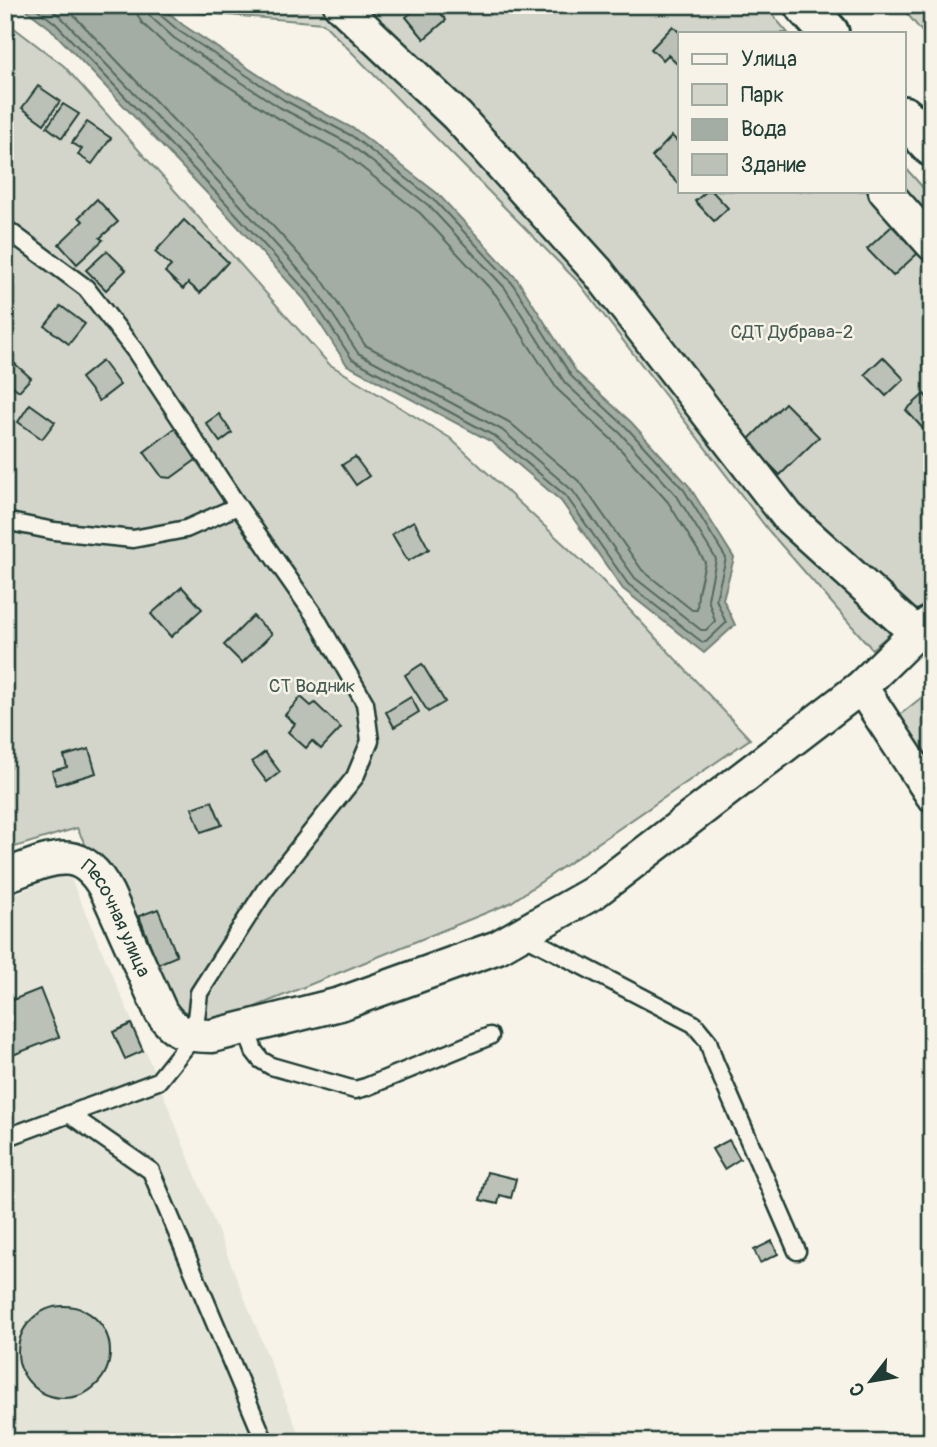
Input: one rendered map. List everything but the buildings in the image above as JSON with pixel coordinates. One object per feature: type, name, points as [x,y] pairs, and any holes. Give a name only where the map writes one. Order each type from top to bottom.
[{"type":"main road","points":[[804,5],[828,32]]},
{"type":"main road","points":[[906,118],[932,147]]},
{"type":"street","points":[[194,1036],[212,1036],[340,1004],[498,947],[593,892],[861,687],[924,627],[788,517],[598,272],[457,116],[340,5]]},
{"type":"street","points":[[886,192],[932,244]]},
{"type":"street","points":[[861,687],[932,795]]},
{"type":"street","name":"Песочная улица","points":[[5,876],[50,860],[67,858],[79,860],[91,868],[108,894],[161,1012],[169,1024],[180,1032],[194,1036]]},
{"type":"lane","points":[[5,228],[86,288],[136,352],[315,616],[365,703],[370,741],[355,777],[265,890],[199,993],[194,1036],[158,1081],[5,1138]]},
{"type":"lane","points":[[5,521],[54,531],[133,539],[186,529],[238,506]]},
{"type":"lane","points":[[521,934],[694,1024],[708,1041],[797,1251]]},
{"type":"lane","points":[[246,1028],[254,1051],[261,1060],[271,1066],[355,1090],[490,1036]]},
{"type":"lane","points":[[69,1114],[151,1171],[265,1442]]},
{"type":"shaded area","points":[[68,872],[158,1081],[302,1442],[5,1442],[5,898]]},
{"type":"green space","name":"СДТ Дубрава-2","points":[[185,5],[764,5],[787,32],[678,32],[678,192],[906,192],[906,168],[932,198],[932,598],[872,649],[769,531],[579,283],[323,23],[192,12]]},
{"type":"green space","points":[[900,5],[932,5],[932,44]]},
{"type":"green space","name":"СТ Водник","points":[[5,21],[64,66],[329,364],[450,438],[600,578],[750,739],[510,903],[213,1024],[165,1003],[77,828],[5,850]]},
{"type":"green space","points":[[932,689],[932,786],[892,721]]},
{"type":"water","points":[[20,5],[160,5],[183,25],[287,94],[356,130],[438,194],[517,279],[577,373],[631,422],[689,486],[734,558],[723,599],[735,625],[704,653],[623,589],[561,501],[492,442],[347,365],[304,299],[50,28]]}]
